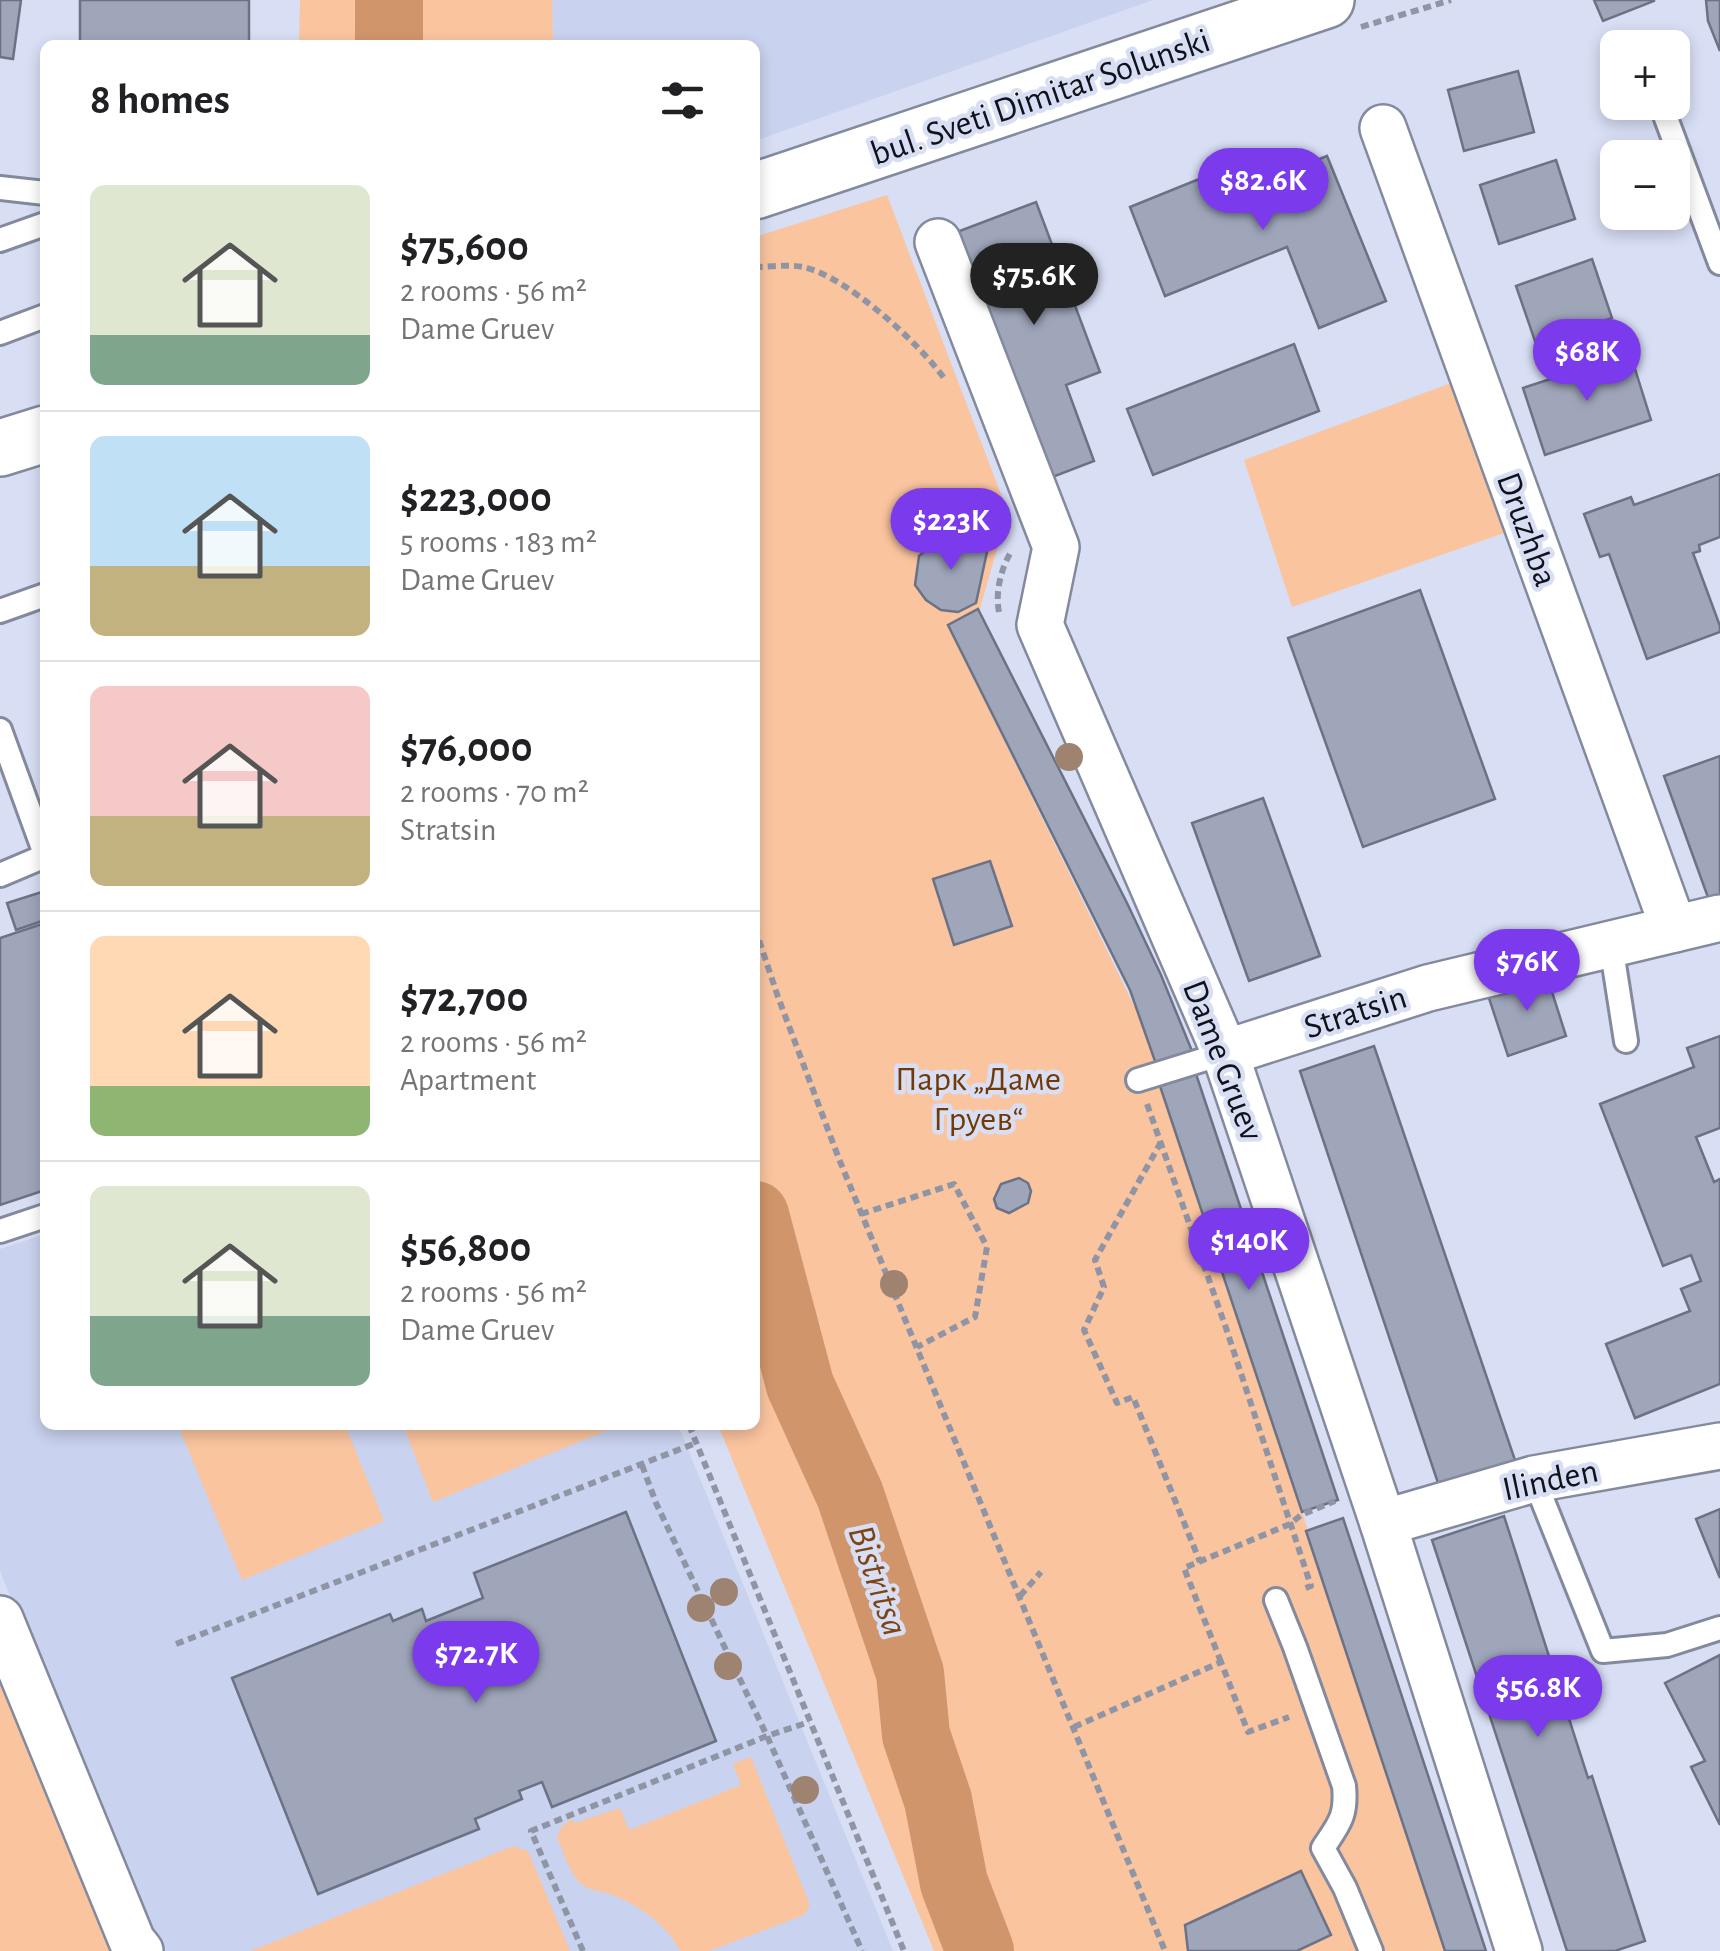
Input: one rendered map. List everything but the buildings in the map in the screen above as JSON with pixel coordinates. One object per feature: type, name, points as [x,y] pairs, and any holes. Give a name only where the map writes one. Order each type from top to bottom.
[{"type":"main road","name":"bul. Sveti Dimitar Solunski","points":[[760,189],[1326,0]]},
{"type":"main road","points":[[0,448],[40,436]]},
{"type":"street","name":"Druzhba","points":[[1382,128],[1674,929]]},
{"type":"street","name":"Dame Gruev","points":[[938,242],[1056,548],[1040,625],[1225,1052],[1519,1951]]},
{"type":"street","name":"Stratsin","points":[[1225,1052],[1428,988],[1720,918]]},
{"type":"street","name":"Ilinden","points":[[1382,1523],[1534,1479],[1720,1446]]},
{"type":"street","points":[[0,1619],[132,1941],[140,1951]]},
{"type":"lane","points":[[1667,120],[1720,263]]},
{"type":"lane","points":[[0,188],[40,192]]},
{"type":"lane","points":[[0,240],[40,226]]},
{"type":"lane","points":[[0,333],[40,318]]},
{"type":"lane","points":[[0,611],[40,597]]},
{"type":"lane","points":[[0,730],[40,841]]},
{"type":"lane","points":[[0,874],[40,857]]},
{"type":"lane","points":[[1611,945],[1626,1041]]},
{"type":"lane","points":[[1138,1080],[1225,1052]]},
{"type":"lane","points":[[0,1231],[40,1218]]},
{"type":"lane","points":[[1534,1479],[1603,1650],[1666,1645],[1720,1628]]},
{"type":"lane","points":[[1276,1600],[1344,1786],[1346,1805],[1323,1848],[1371,1951]]},
{"type":"path","points":[[760,943],[862,1214],[1165,1951]]},
{"type":"path","points":[[1138,1080],[1311,1586],[1276,1600]]},
{"type":"path","points":[[1161,1141],[1094,1260],[1104,1287],[1084,1330],[1117,1403],[1133,1397],[1200,1562]]},
{"type":"path","points":[[862,1214],[954,1184],[987,1246],[975,1318],[917,1347]]},
{"type":"path","points":[[691,1430],[904,1951]]},
{"type":"path","points":[[176,1644],[696,1443]]},
{"type":"path","points":[[642,1465],[862,1951]]},
{"type":"path","points":[[1316,1708],[1248,1732],[1184,1568],[1331,1503]]},
{"type":"path","points":[[1020,1596],[1042,1572]]},
{"type":"path","points":[[1074,1727],[1221,1662]]},
{"type":"path","points":[[582,1951],[531,1831],[809,1722]]},
{"type":"shaded area","points":[[552,0],[1153,0],[760,139],[760,40],[553,40]]},
{"type":"shaded area","points":[[40,1236],[40,1430],[680,1430],[893,1951],[161,1951],[132,1902],[0,1571],[0,1249]]},
{"type":"green space","points":[[300,0],[552,0],[553,40],[299,40]]},
{"type":"green space","name":"Парк „Даме Груев“","points":[[887,195],[1007,510],[1009,529],[997,549],[979,612],[948,626],[1144,1026],[1445,1951],[934,1951],[720,1430],[760,1430],[760,235]]},
{"type":"green space","points":[[1459,380],[1513,530],[1292,607],[1244,460]]},
{"type":"green space","points":[[180,1430],[347,1430],[384,1521],[242,1580]]},
{"type":"green space","points":[[405,1430],[608,1430],[433,1502]]},
{"type":"green space","points":[[0,1677],[119,1951],[0,1951]]},
{"type":"green space","points":[[751,1757],[810,1905],[804,1915],[709,1951],[680,1951],[649,1915],[618,1897],[586,1887],[575,1877],[557,1838],[561,1827],[571,1819],[575,1823],[620,1808],[629,1830],[741,1785],[733,1764]]},
{"type":"green space","points":[[513,1846],[528,1851],[570,1951],[251,1951]]},
{"type":"waterway","name":"Bistritsa","points":[[389,0],[389,40]]},
{"type":"waterway","name":"Bistritsa","points":[[760,1234],[800,1385],[850,1495],[910,1673],[916,1735],[938,1800],[954,1883],[980,1951]]}]
